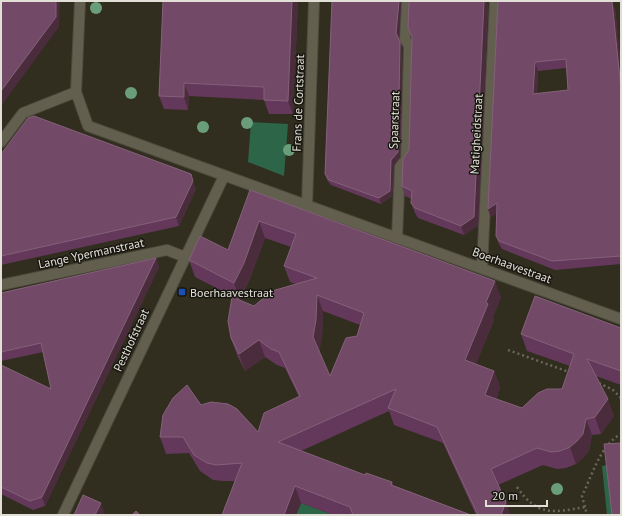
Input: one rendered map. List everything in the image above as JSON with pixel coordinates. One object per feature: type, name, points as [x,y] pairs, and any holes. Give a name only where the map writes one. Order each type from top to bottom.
[{"type":"street","points":[[1,142],[23,113],[76,92],[80,1]]},
{"type":"street","name":"Frans de Cortstraat","points":[[307,205],[314,1]]},
{"type":"street","name":"Spaarstraat","points":[[397,238],[400,166],[406,160],[409,46],[406,39],[407,1]]},
{"type":"street","name":"Matigheidstraat","points":[[482,268],[495,1]]},
{"type":"street","name":"Boerhaavestraat","points":[[76,92],[88,126],[621,319]]},
{"type":"street","name":"Pesthofstraat","points":[[64,515],[184,257],[224,176]]},
{"type":"street","name":"Lange Ypermanstraat","points":[[1,285],[167,250],[184,257]]},
{"type":"path","points":[[508,350],[574,374]]},
{"type":"path","points":[[596,382],[613,390],[621,398]]},
{"type":"path","points":[[586,515],[582,496],[606,447],[614,438],[621,434]]},
{"type":"path","points":[[517,487],[525,499],[537,509],[552,514],[585,507]]},
{"type":"green space","points":[[251,122],[288,124],[284,176],[248,162]]},
{"type":"green space","points":[[612,464],[617,515],[607,515],[602,466]]},
{"type":"green space","points":[[301,503],[333,515],[296,515]]},
{"type":"building","points":[[1,1],[56,1],[56,17],[1,91]]},
{"type":"building","points":[[163,1],[292,1],[288,101],[264,100],[264,87],[184,83],[184,97],[159,96]]},
{"type":"building","points":[[332,1],[399,1],[396,33],[400,42],[398,152],[391,160],[390,191],[379,198],[329,180],[325,174]]},
{"type":"building","points":[[409,1],[484,1],[474,217],[461,226],[415,208],[411,203],[412,191],[402,186],[403,159],[409,150],[412,36],[408,28]]},
{"type":"building","points":[[498,1],[612,1],[621,89],[621,256],[552,261],[499,241],[496,236],[497,203],[488,209]],"holes":[[[566,59],[568,90],[533,94],[535,62]]]},
{"type":"building","points":[[34,116],[191,174],[193,181],[176,217],[1,256],[1,154],[28,118]]},
{"type":"building","points":[[250,190],[495,281],[486,302],[488,304],[465,360],[494,371],[485,395],[522,408],[538,393],[547,389],[562,389],[574,354],[521,334],[535,296],[621,328],[621,371],[587,359],[608,399],[595,417],[586,419],[583,434],[577,441],[570,447],[560,451],[551,452],[537,448],[491,469],[506,502],[501,515],[478,515],[437,427],[388,408],[396,389],[278,442],[365,475],[366,473],[392,482],[391,485],[471,515],[353,515],[350,507],[295,486],[284,515],[222,515],[242,463],[216,465],[207,463],[194,455],[183,437],[160,437],[163,415],[173,398],[187,385],[201,405],[211,402],[228,404],[237,409],[258,432],[264,413],[300,396],[279,352],[271,349],[259,340],[239,354],[231,338],[228,321],[232,297],[254,306],[272,291],[317,278],[284,266],[296,234],[259,221],[244,263],[234,283],[189,260],[200,236],[228,250]],"holes":[[[317,295],[364,313],[357,336],[346,338],[330,376],[313,337],[316,320]]]},
{"type":"building","points":[[156,258],[42,497],[30,501],[1,487],[1,365],[51,389],[41,343],[1,352],[1,293]]},
{"type":"building","points":[[621,443],[621,515],[612,515],[604,444]]},
{"type":"building","points":[[83,495],[101,503],[95,515],[74,515]]},
{"type":"building","points":[[136,511],[140,515],[132,515]]},
{"type":"place","name":"Boerhaavestraat","points":[[182,292]]}]
